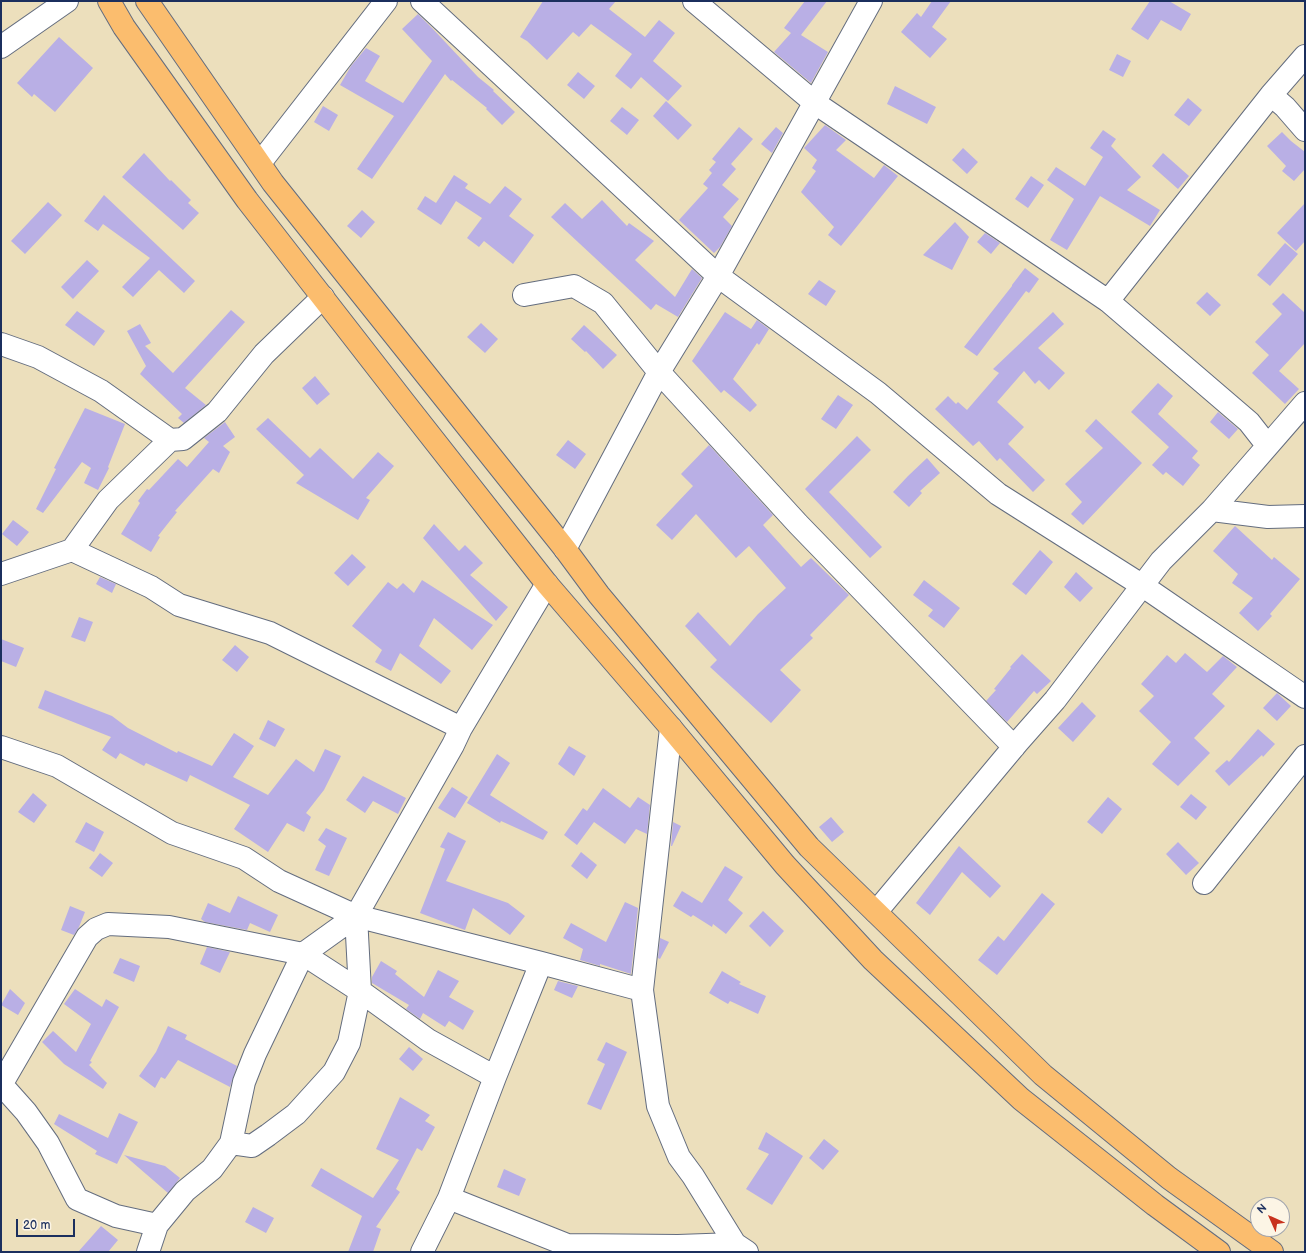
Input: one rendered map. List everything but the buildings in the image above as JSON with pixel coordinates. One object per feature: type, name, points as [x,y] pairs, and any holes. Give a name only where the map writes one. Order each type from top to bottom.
[{"type":"main road","points":[[109,1],[124,27],[248,200],[547,584],[568,606],[785,865],[873,960],[1022,1099],[1155,1205],[1218,1252]]},
{"type":"main road","points":[[148,1],[273,183],[565,549],[599,594],[809,847],[1043,1075],[1169,1178],[1272,1252]]},
{"type":"street","points":[[1,47],[67,1]]},
{"type":"street","points":[[260,163],[386,1]]},
{"type":"street","points":[[422,1],[718,276],[878,393],[998,494],[1143,586],[1305,697]]},
{"type":"street","points":[[694,1],[815,102],[1108,301],[1249,422],[1267,445]]},
{"type":"street","points":[[565,549],[659,372],[718,276],[871,1]]},
{"type":"street","points":[[1108,301],[1271,95],[1305,56]]},
{"type":"street","points":[[1271,95],[1285,107],[1305,130]]},
{"type":"street","points":[[524,294],[574,286],[603,303],[659,372],[798,524],[1014,747]]},
{"type":"street","points":[[1,574],[72,550],[108,500],[170,440],[183,439],[217,412],[264,354],[323,297]]},
{"type":"street","points":[[1,344],[38,357],[101,391],[170,440]]},
{"type":"street","points":[[876,912],[1055,700],[1161,561],[1212,510],[1305,403]]},
{"type":"street","points":[[1212,510],[1268,517],[1305,516]]},
{"type":"street","points":[[72,550],[151,587],[179,605],[270,633],[461,728]]},
{"type":"street","points":[[148,1252],[158,1225],[185,1191],[212,1169],[231,1143],[244,1082],[255,1054],[303,954],[356,916],[453,746],[461,728],[547,584]]},
{"type":"street","points":[[671,728],[642,990],[658,1106],[679,1157],[741,1248]]},
{"type":"street","points":[[1,746],[57,766],[172,833],[244,858],[279,881],[356,916],[642,990]]},
{"type":"street","points":[[1204,883],[1305,756]]},
{"type":"street","points":[[231,1143],[252,1146],[268,1135],[296,1114],[334,1072],[349,1044],[360,991],[356,916]]},
{"type":"street","points":[[158,1225],[116,1216],[77,1199],[48,1143],[26,1112],[1,1085],[87,937],[96,929],[108,924],[170,927],[303,954],[360,991],[428,1040],[494,1077]]},
{"type":"street","points":[[422,1252],[449,1198],[494,1077],[541,963]]},
{"type":"street","points":[[449,1198],[567,1245],[623,1249],[741,1248]]}]
